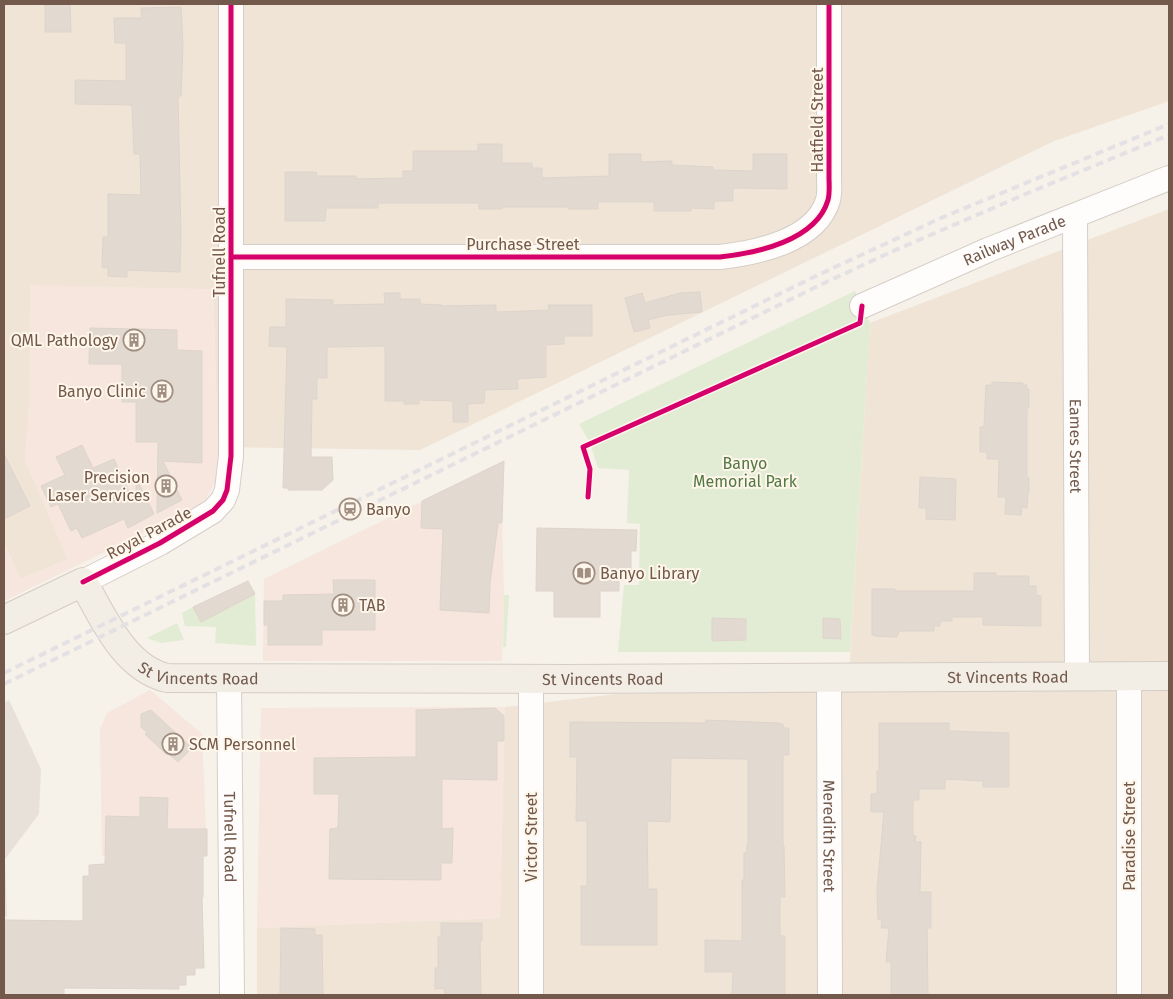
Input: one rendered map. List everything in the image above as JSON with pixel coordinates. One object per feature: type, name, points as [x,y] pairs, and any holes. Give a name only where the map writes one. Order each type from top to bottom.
[{"type":"main road","name":"St Vincents Road","points":[[83,582],[122,648],[139,665],[152,673],[167,678],[1169,676]]},
{"type":"main road","name":"Royal Parade","points":[[4,620],[83,582]]},
{"type":"street","name":"Tufnell Road","points":[[223,500],[227,490],[231,456],[231,4]]},
{"type":"street","name":"Hatfield Street","points":[[807,228],[824,210],[829,193],[829,4]]},
{"type":"street","name":"Railway Parade","points":[[862,306],[934,273],[1169,178]]},
{"type":"street","name":"Eames Street","points":[[1075,216],[1077,676]]},
{"type":"street","name":"Purchase Street","points":[[232,257],[720,257],[779,245],[807,228]]},
{"type":"street","name":"Royal Parade","points":[[83,582],[192,525],[213,511],[223,500]]},
{"type":"street","name":"Paradise Street","points":[[1129,676],[1129,995]]},
{"type":"street","name":"Meredith Street","points":[[829,677],[830,995]]},
{"type":"street","name":"Victor Street","points":[[531,678],[531,995]]},
{"type":"street","name":"Tufnell Road","points":[[229,679],[232,995]]},
{"type":"shaded area","points":[[4,4],[1169,4],[1169,101],[1054,141],[420,450],[218,447],[213,289],[29,407],[25,460],[68,559],[21,579],[4,543]]},
{"type":"shaded area","points":[[1169,209],[1169,995],[257,995],[257,928],[500,918],[505,707],[617,694],[848,691],[870,323]]},
{"type":"shaded area","points":[[30,285],[213,289],[218,453],[215,482],[206,499],[185,513],[4,601],[4,543],[21,579],[68,559],[25,460],[29,407]]},
{"type":"shaded area","points":[[504,461],[502,661],[263,661],[264,579]]},
{"type":"shaded area","points":[[150,690],[202,734],[207,856],[102,856],[100,730],[107,713]]},
{"type":"shaded area","points":[[9,700],[41,769],[39,814],[5,859],[7,917],[4,916],[4,703]]},
{"type":"shaded area","points":[[505,707],[500,918],[257,928],[261,708]]},
{"type":"green space","name":"Banyo Memorial Park","points":[[855,291],[870,323],[850,652],[618,652],[624,585],[639,585],[640,524],[627,523],[629,470],[598,468],[590,443],[579,424]]},
{"type":"green space","points":[[255,594],[256,646],[215,643],[216,627],[185,626],[182,613],[193,607],[201,622]]},
{"type":"green space","points":[[504,595],[509,595],[506,647],[503,647]]},
{"type":"green space","points":[[177,623],[184,640],[161,643],[147,638]]},
{"type":"building","points":[[70,4],[71,32],[45,32],[45,5]]},
{"type":"building","points":[[181,7],[183,45],[181,96],[178,96],[180,272],[127,270],[127,277],[108,276],[108,268],[102,267],[103,237],[108,237],[108,194],[141,195],[140,154],[134,154],[132,105],[75,104],[75,80],[126,81],[126,43],[115,43],[114,18],[142,18],[141,8]]},
{"type":"building","points":[[478,144],[502,144],[502,163],[532,163],[532,168],[542,168],[542,178],[609,176],[609,154],[641,154],[641,162],[672,161],[672,165],[713,167],[713,170],[753,171],[753,154],[787,154],[787,189],[733,188],[733,201],[714,201],[714,209],[691,208],[691,211],[654,211],[654,202],[598,202],[598,209],[502,207],[502,209],[479,209],[479,203],[378,203],[378,208],[326,208],[325,221],[285,221],[285,172],[316,172],[317,176],[356,176],[356,179],[403,178],[403,171],[413,171],[413,151],[478,151]]},
{"type":"building","points":[[700,292],[702,312],[668,315],[648,320],[650,328],[634,332],[625,298],[642,293],[645,303],[680,293]]},
{"type":"building","points":[[384,293],[400,293],[400,299],[420,299],[420,304],[441,306],[496,305],[496,312],[549,310],[548,305],[592,305],[592,336],[564,336],[564,344],[546,345],[546,377],[517,379],[518,389],[485,390],[484,403],[468,404],[468,422],[453,422],[453,401],[419,400],[419,404],[404,404],[404,401],[385,401],[385,346],[327,347],[327,378],[317,378],[317,399],[312,399],[311,457],[332,457],[333,480],[322,490],[288,490],[288,488],[283,488],[287,347],[269,346],[270,327],[286,327],[286,299],[333,300],[333,305],[385,304]]},
{"type":"building","points":[[90,328],[177,330],[177,350],[202,351],[202,463],[163,461],[182,500],[157,513],[158,442],[136,442],[136,402],[122,402],[122,364],[89,364]]},
{"type":"building","points":[[992,382],[1023,383],[1023,385],[1027,385],[1026,389],[1029,389],[1029,408],[1027,408],[1027,478],[1029,478],[1029,493],[1027,508],[1022,507],[1021,515],[1005,514],[1006,497],[998,497],[999,459],[987,459],[987,452],[980,452],[980,427],[984,427],[986,385],[992,385]]},
{"type":"building","points":[[82,445],[93,468],[114,459],[136,507],[136,477],[154,514],[128,528],[124,519],[82,538],[77,528],[71,531],[58,504],[51,507],[41,486],[65,475],[56,457]]},
{"type":"building","points":[[4,454],[30,506],[4,519]]},
{"type":"building","points":[[504,461],[502,523],[498,523],[490,583],[489,613],[440,610],[443,529],[421,528],[422,501]]},
{"type":"building","points":[[920,477],[956,479],[955,520],[926,519],[926,508],[919,508]]},
{"type":"building","name":"Banyo Library","points":[[537,528],[637,530],[636,551],[631,551],[631,580],[619,580],[619,591],[600,591],[600,617],[554,617],[554,591],[536,591]]},
{"type":"building","points":[[974,573],[996,573],[996,576],[1029,576],[1029,586],[1036,586],[1036,595],[1041,596],[1041,626],[983,625],[983,617],[952,617],[952,621],[940,621],[940,626],[934,626],[934,631],[899,631],[897,637],[872,635],[872,589],[895,589],[895,591],[974,591]]},
{"type":"building","points":[[333,580],[375,580],[375,630],[322,630],[322,645],[268,645],[268,625],[264,625],[264,601],[283,601],[283,595],[334,594]]},
{"type":"building","points":[[248,581],[255,594],[201,622],[193,607]]},
{"type":"building","points":[[712,618],[746,619],[746,640],[712,641]]},
{"type":"building","points":[[823,618],[840,619],[841,639],[823,638]]},
{"type":"building","points":[[495,708],[504,716],[504,741],[497,741],[497,780],[442,779],[442,829],[453,828],[452,863],[441,863],[441,880],[329,879],[330,829],[338,828],[339,794],[314,794],[314,758],[416,757],[416,710]]},
{"type":"building","points":[[151,710],[192,748],[178,762],[168,753],[167,755],[145,734],[147,732],[141,727],[141,714]]},
{"type":"building","points":[[706,720],[779,723],[783,724],[783,728],[789,728],[789,755],[783,755],[785,897],[780,897],[780,936],[785,936],[785,995],[732,995],[733,972],[705,972],[705,940],[742,941],[742,880],[744,880],[744,853],[747,853],[748,845],[748,759],[671,758],[670,822],[647,821],[648,889],[657,889],[657,945],[581,945],[581,886],[587,886],[587,821],[576,821],[577,757],[570,757],[570,722],[706,723]]},
{"type":"building","points":[[879,723],[949,723],[949,731],[1009,733],[1009,787],[983,787],[983,781],[945,779],[945,789],[919,789],[919,800],[913,800],[913,836],[916,836],[915,842],[921,842],[920,892],[931,892],[931,928],[927,928],[928,995],[891,995],[891,962],[886,962],[889,928],[881,928],[882,920],[878,919],[877,890],[884,812],[871,812],[871,794],[877,794]]},
{"type":"building","points":[[140,797],[168,798],[167,829],[207,829],[207,856],[203,856],[202,897],[204,968],[195,968],[195,975],[186,975],[186,985],[179,985],[179,989],[64,988],[64,995],[4,995],[4,920],[83,921],[83,876],[89,876],[89,865],[105,864],[106,816],[140,817]]},
{"type":"building","points":[[441,923],[482,923],[482,941],[480,941],[481,995],[445,995],[444,988],[435,989],[435,968],[438,968],[438,937],[441,937]]},
{"type":"building","points":[[281,928],[315,929],[315,935],[322,935],[323,995],[280,995]]},
{"type":"railway","points":[[4,673],[818,275],[941,218],[1169,124]]},
{"type":"railway","points":[[4,684],[820,285],[1028,193],[1169,135]]},
{"type":"cycle path","points":[[83,582],[160,543],[213,511],[223,500],[227,490],[231,456],[231,4]]},
{"type":"cycle path","points":[[232,257],[720,257],[767,248],[783,242],[811,226],[821,214],[829,197],[829,4]]},
{"type":"cycle path","points":[[588,497],[590,469],[583,447],[860,323],[862,306]]},
{"type":"place","name":"QML Pathology","points":[[134,340]]},
{"type":"place","name":"Banyo Clinic","points":[[162,391]]},
{"type":"place","name":"Precision Laser Services","points":[[166,486]]},
{"type":"place","name":"Banyo","points":[[350,509]]},
{"type":"place","name":"Banyo Library","points":[[584,573]]},
{"type":"place","name":"TAB","points":[[343,605]]},
{"type":"place","name":"SCM Personnel","points":[[173,744]]}]
